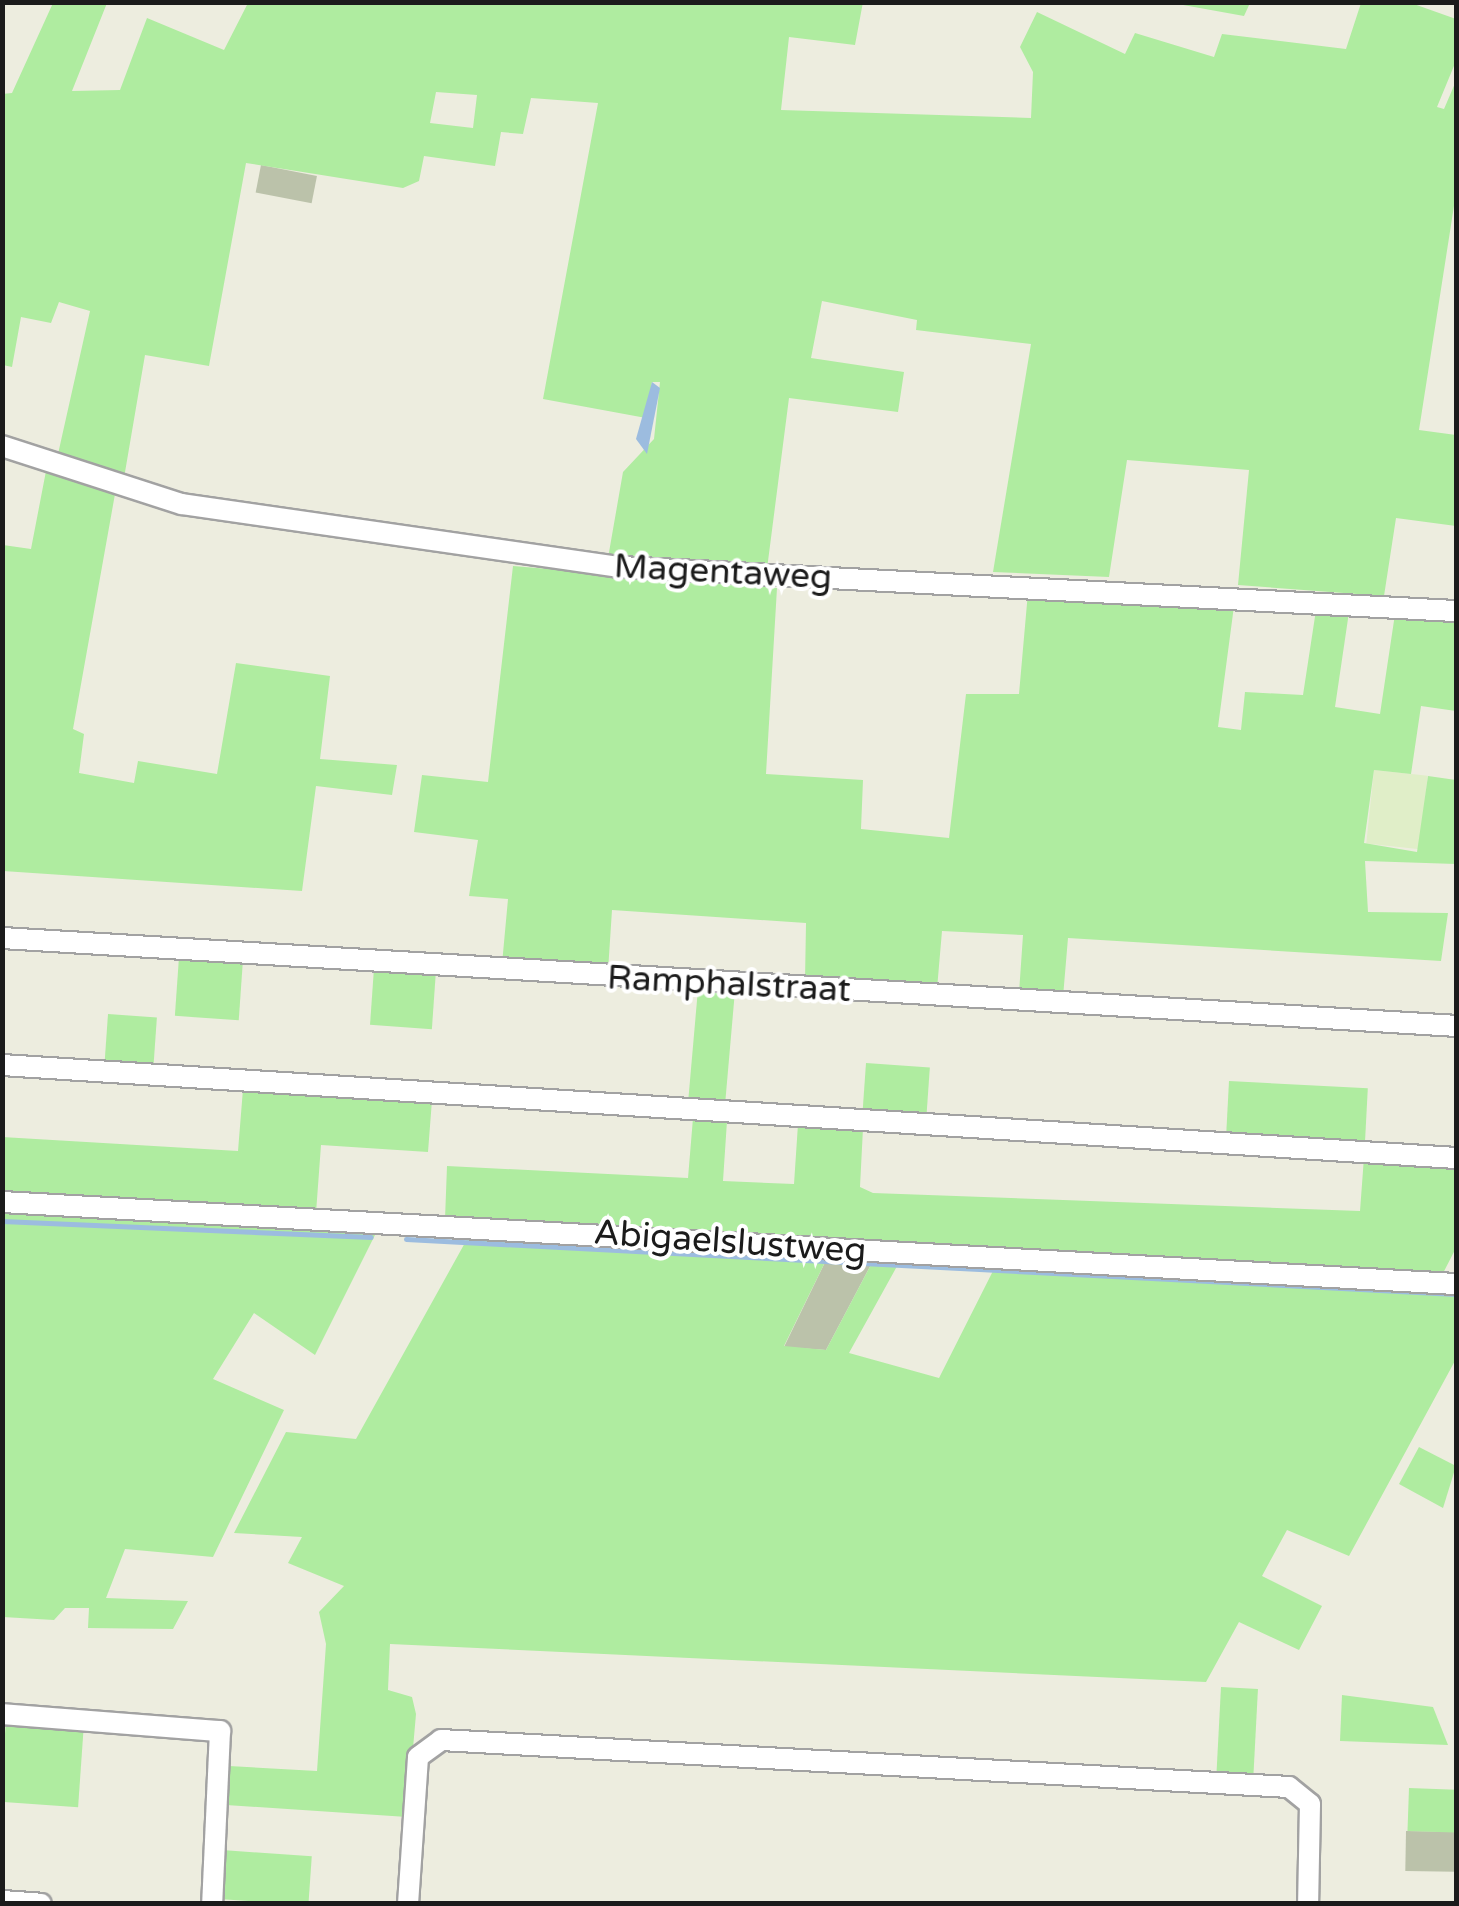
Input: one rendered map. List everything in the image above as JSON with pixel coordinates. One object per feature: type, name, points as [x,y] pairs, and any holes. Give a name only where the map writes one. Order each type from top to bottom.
[{"type":"street","name":"Magentaweg","points":[[2,446],[182,504],[471,550],[783,578],[1024,583],[1456,611]]},
{"type":"street","name":"Ramphalstraat","points":[[2,938],[1456,1026]]},
{"type":"street","points":[[2,1066],[1456,1158]]},
{"type":"street","name":"Abigaelslustweg","points":[[2,1202],[1456,1284]]},
{"type":"street","points":[[2,1714],[220,1731],[212,1904]]},
{"type":"street","points":[[408,1904],[418,1757],[441,1740],[1288,1788],[1310,1804],[1308,1904]]},
{"type":"street","points":[[2,1901],[40,1904]]},
{"type":"shaded area","points":[[261,165],[317,176],[312,203],[256,192]]},
{"type":"shaded area","points":[[1374,770],[1428,776],[1420,849],[1366,844]]},
{"type":"shaded area","points":[[829,1254],[875,1257],[826,1350],[784,1347]]},
{"type":"shaded area","points":[[1406,1831],[1456,1832],[1455,1872],[1405,1871]]},
{"type":"green space","points":[[863,2],[855,45],[789,37],[781,110],[1031,118],[1033,72],[1020,47],[1037,12],[1125,54],[1135,33],[1214,57],[1222,34],[1346,49],[1361,3],[1411,3],[1456,19],[1456,61],[1437,107],[1444,109],[1456,81],[1456,193],[1419,430],[1456,435],[1456,526],[1396,518],[1384,596],[1238,585],[1249,470],[1127,460],[1109,577],[993,572],[1031,344],[916,330],[917,320],[822,301],[811,358],[904,372],[898,412],[789,398],[767,569],[608,558],[623,472],[654,439],[660,382],[652,382],[646,418],[543,399],[598,103],[531,98],[523,134],[501,132],[495,166],[424,156],[419,181],[403,188],[246,163],[209,366],[145,355],[124,478],[58,454],[90,311],[59,302],[51,323],[21,317],[12,367],[3,365],[2,94],[12,93],[53,3],[107,3],[72,91],[120,90],[147,18],[224,50],[248,3]],"holes":[[[436,92],[477,95],[473,128],[430,123]]]},
{"type":"green space","points":[[1172,3],[1250,3],[1244,16]]},
{"type":"green space","points":[[46,471],[115,494],[73,729],[84,734],[79,773],[134,783],[138,761],[217,774],[236,663],[330,676],[320,759],[397,765],[392,795],[316,786],[302,891],[3,871],[3,545],[31,549]]},
{"type":"green space","points":[[513,566],[777,588],[766,774],[863,780],[861,829],[949,838],[966,694],[1019,694],[1028,592],[1234,606],[1218,727],[1241,730],[1245,692],[1303,695],[1316,610],[1349,612],[1335,707],[1380,714],[1395,614],[1456,618],[1456,711],[1421,706],[1411,774],[1374,770],[1364,843],[1417,852],[1428,776],[1456,780],[1456,864],[1365,861],[1368,912],[1448,913],[1441,961],[1068,938],[1063,997],[1019,993],[1023,935],[942,931],[937,989],[805,980],[806,923],[612,910],[608,971],[502,964],[508,899],[469,896],[478,840],[414,832],[422,775],[488,782]]},
{"type":"green space","points":[[179,957],[243,961],[239,1020],[175,1016]]},
{"type":"green space","points":[[374,968],[436,972],[432,1029],[370,1025]]},
{"type":"green space","points":[[698,989],[735,992],[725,1109],[688,1106]]},
{"type":"green space","points":[[108,1014],[157,1017],[153,1070],[104,1067]]},
{"type":"green space","points":[[866,1063],[930,1067],[926,1122],[862,1118]]},
{"type":"green space","points":[[1229,1081],[1368,1088],[1365,1143],[1226,1136]]},
{"type":"green space","points":[[243,1089],[432,1100],[428,1152],[321,1145],[316,1213],[3,1198],[2,1137],[238,1151]]},
{"type":"green space","points":[[693,1118],[727,1121],[723,1181],[794,1184],[798,1124],[863,1128],[860,1187],[873,1193],[1360,1211],[1364,1157],[1456,1163],[1456,1248],[1440,1279],[445,1219],[447,1166],[688,1178]]},
{"type":"green space","points":[[2,1206],[378,1229],[315,1355],[254,1313],[213,1379],[284,1410],[213,1557],[125,1549],[106,1598],[188,1601],[173,1629],[88,1628],[89,1608],[65,1608],[54,1620],[3,1617]]},
{"type":"green space","points":[[471,1232],[829,1254],[784,1346],[826,1350],[875,1257],[901,1259],[849,1353],[939,1378],[997,1263],[1456,1289],[1456,1359],[1349,1556],[1287,1530],[1262,1576],[1322,1606],[1299,1650],[1239,1622],[1206,1682],[390,1644],[388,1690],[412,1697],[416,1714],[407,1817],[226,1805],[229,1766],[317,1771],[326,1644],[319,1612],[344,1586],[288,1563],[302,1537],[234,1533],[286,1432],[356,1439]]},
{"type":"green space","points":[[1419,1447],[1456,1466],[1443,1508],[1399,1484]]},
{"type":"green space","points":[[1221,1687],[1258,1689],[1253,1779],[1216,1777]]},
{"type":"green space","points":[[1342,1695],[1433,1707],[1448,1745],[1340,1741]]},
{"type":"green space","points":[[6,1720],[84,1725],[78,1807],[2,1802]]},
{"type":"green space","points":[[1409,1788],[1456,1790],[1454,1833],[1407,1831]]},
{"type":"green space","points":[[222,1850],[312,1856],[308,1904],[219,1899]]},
{"type":"water","points":[[652,382],[660,388],[647,454],[636,439]]},
{"type":"waterway","points":[[2,1221],[371,1237]]},
{"type":"waterway","points":[[406,1239],[1456,1294]]}]
